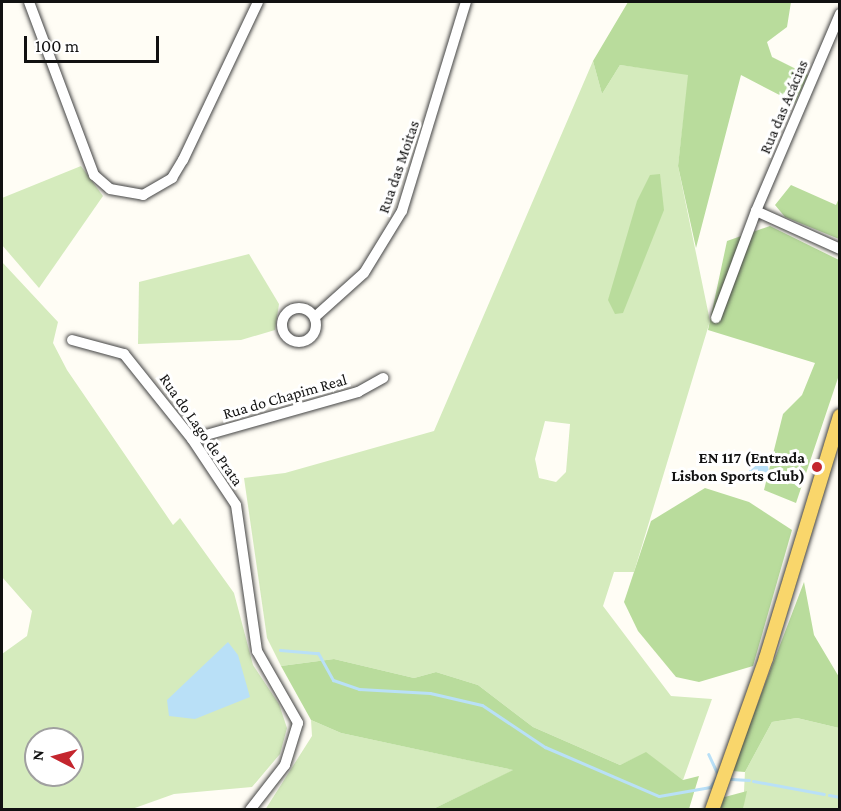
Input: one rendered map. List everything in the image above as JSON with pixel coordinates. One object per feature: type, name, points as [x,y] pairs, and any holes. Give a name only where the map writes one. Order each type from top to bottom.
[{"type":"main road","points":[[712,810],[766,658],[835,449],[840,416]]},
{"type":"street","points":[[29,2],[94,175],[110,189],[143,195],[172,178],[258,2]]},
{"type":"street","name":"Rua das Moitas","points":[[315,316],[364,273],[402,211],[466,2]]},
{"type":"street","name":"Rua das Acácias","points":[[716,318],[756,211],[840,14]]},
{"type":"street","points":[[756,211],[840,249]]},
{"type":"street","name":"Rua do Lago de Prata","points":[[72,340],[124,354],[192,439],[236,505],[257,651],[298,723],[285,765],[250,810]]},
{"type":"street","name":"Rua do Chapim Real","points":[[192,439],[357,392],[383,378]]},
{"type":"green space","points":[[628,2],[791,2],[787,27],[767,42],[772,57],[808,75],[795,103],[741,75],[696,248],[678,166],[688,75],[620,65],[602,94],[593,61]]},
{"type":"green space","points":[[593,61],[602,94],[620,65],[689,74],[678,166],[710,321],[634,572],[614,572],[603,606],[671,696],[712,699],[683,780],[646,753],[620,765],[533,727],[478,685],[436,672],[414,678],[334,659],[281,666],[267,638],[244,478],[285,473],[434,431]],"holes":[[[545,421],[570,424],[566,472],[556,482],[539,478],[535,459]]]},
{"type":"green space","points":[[81,166],[103,196],[39,288],[2,245],[2,198]]},
{"type":"green space","points":[[660,174],[664,210],[623,313],[615,314],[608,300],[637,201],[650,175]]},
{"type":"green space","points":[[791,185],[836,205],[839,198],[839,239],[785,217],[775,205]]},
{"type":"green space","points":[[770,226],[839,260],[839,375],[796,503],[764,490],[783,414],[802,395],[815,363],[708,330],[727,241]]},
{"type":"green space","points":[[249,254],[279,304],[275,330],[241,340],[138,344],[139,282]]},
{"type":"green space","points":[[2,262],[58,322],[53,343],[67,370],[173,525],[180,518],[234,593],[253,665],[279,704],[287,728],[280,754],[252,787],[174,794],[132,809],[2,809],[2,654],[27,636],[32,611],[2,577]]},
{"type":"green space","points":[[705,488],[749,502],[792,530],[753,666],[699,682],[676,677],[638,631],[624,602],[651,521]]},
{"type":"green space","points":[[804,582],[814,635],[839,677],[839,728],[797,718],[772,722],[745,772],[732,771]]},
{"type":"green space","points":[[334,659],[414,678],[436,672],[478,685],[533,727],[620,765],[646,752],[683,780],[699,776],[689,809],[433,809],[513,770],[341,733],[311,720],[281,666]]},
{"type":"green space","points":[[797,718],[839,728],[839,809],[743,810],[745,772],[772,722]]},
{"type":"green space","points":[[311,720],[341,733],[514,770],[433,809],[265,810],[312,736]]},
{"type":"green space","points":[[747,791],[743,809],[717,810],[721,798]]},
{"type":"water","points":[[755,461],[763,461],[769,467],[769,475],[763,481],[755,481],[749,475],[749,467]]},
{"type":"water","points":[[228,642],[238,655],[250,697],[195,719],[169,716],[167,700]]},
{"type":"waterway","points":[[280,650],[318,653],[333,680],[359,689],[430,693],[482,705],[545,747],[659,796],[710,787],[718,775],[708,754]]},
{"type":"waterway","points":[[731,779],[749,780]]},
{"type":"waterway","points":[[753,781],[824,794]]},
{"type":"waterway","points":[[829,795],[840,797]]},
{"type":"place","name":"EN 117 (Entrada Lisbon Sports Club)","points":[[817,467]]}]
